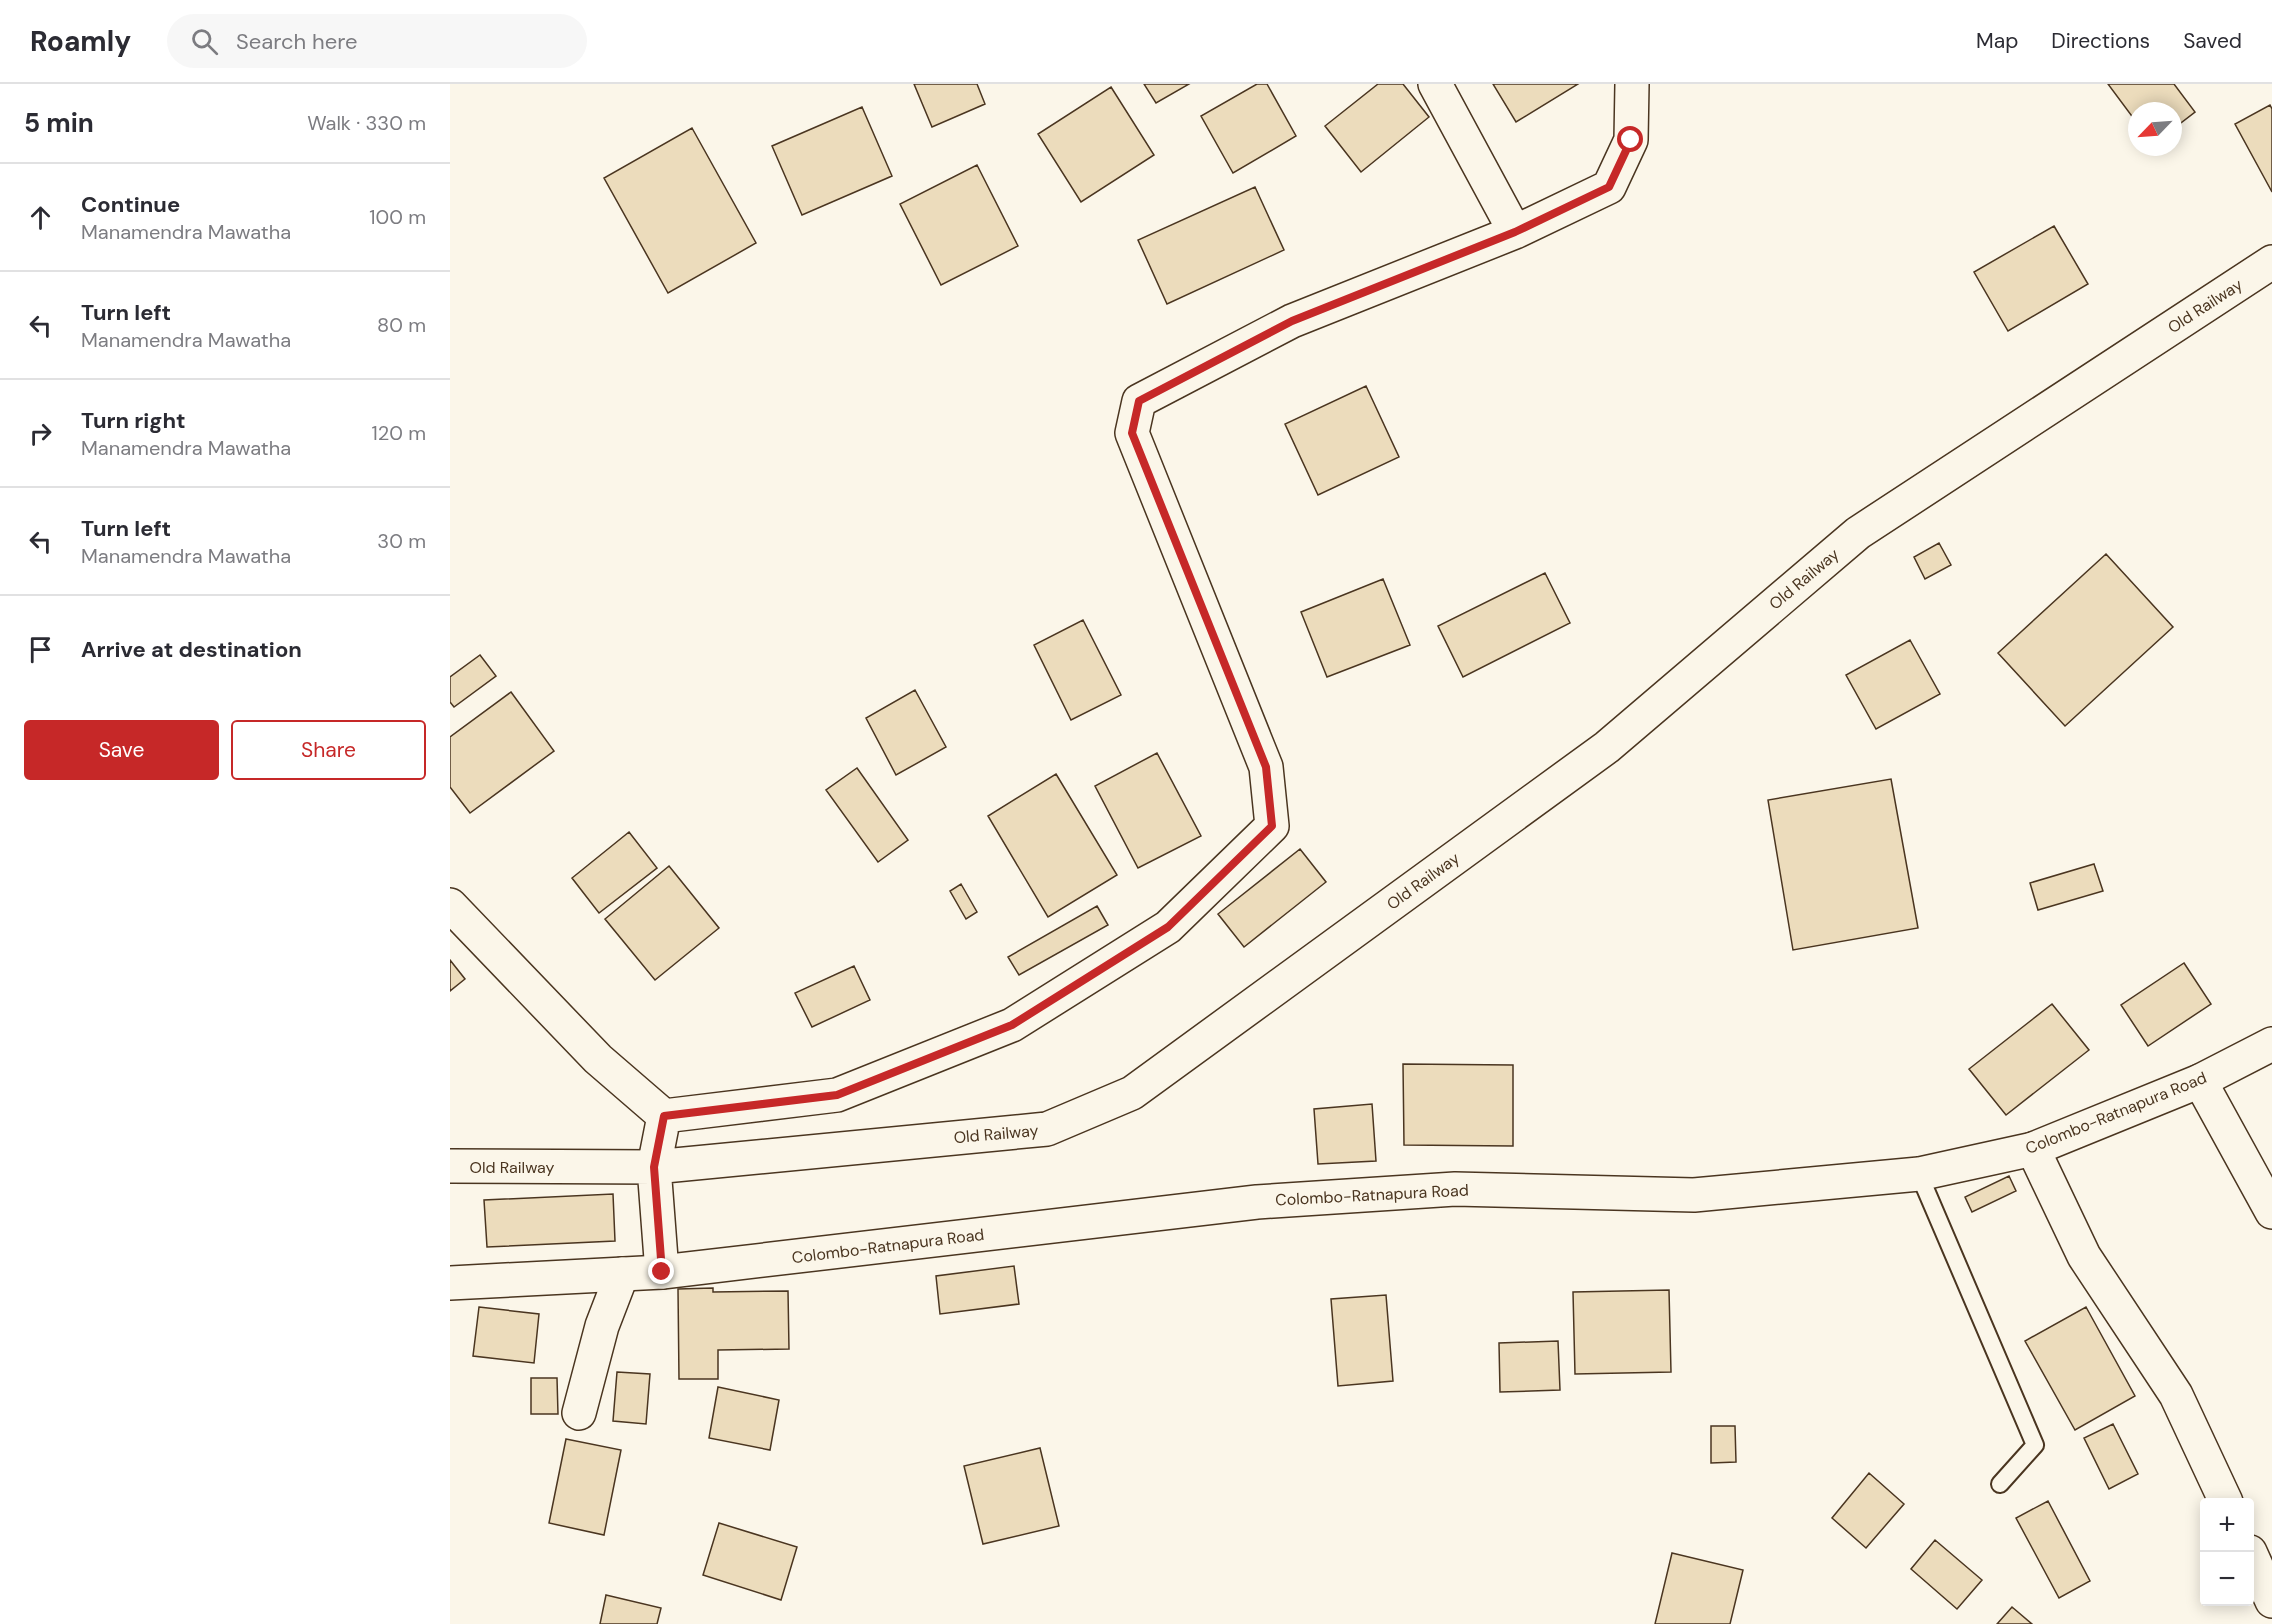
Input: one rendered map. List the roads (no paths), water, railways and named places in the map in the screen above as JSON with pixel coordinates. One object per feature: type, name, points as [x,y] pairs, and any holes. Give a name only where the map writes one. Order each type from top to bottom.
[{"type":"main road","points":[[1436,84],[1515,232]]},
{"type":"main road","points":[[450,905],[598,1059],[664,1116],[837,1095],[1012,1025],[1168,927],[1272,826],[1266,767],[1132,433],[1139,401],[1292,321],[1515,232],[1609,187],[1631,140],[1632,84]]},
{"type":"main road","name":"Old Railway","points":[[450,1166],[654,1167],[1047,1129],[1132,1093],[1607,747],[1858,534],[2272,262]]},
{"type":"main road","name":"Colombo-Ratnapura Road","points":[[450,1283],[662,1272],[1257,1202],[1455,1189],[1694,1195],[1919,1174],[2033,1149],[2200,1081],[2272,1044]]},
{"type":"main road","points":[[2200,1081],[2272,1212]]},
{"type":"main road","points":[[662,1272],[654,1167],[664,1116]]},
{"type":"main road","points":[[2033,1149],[2084,1256],[2176,1395],[2224,1498]]},
{"type":"main road","points":[[579,1413],[602,1326],[622,1274]]},
{"type":"main road","points":[[2254,1561],[2272,1601]]},
{"type":"lane","points":[[1919,1174],[2036,1445],[2000,1484]]}]
